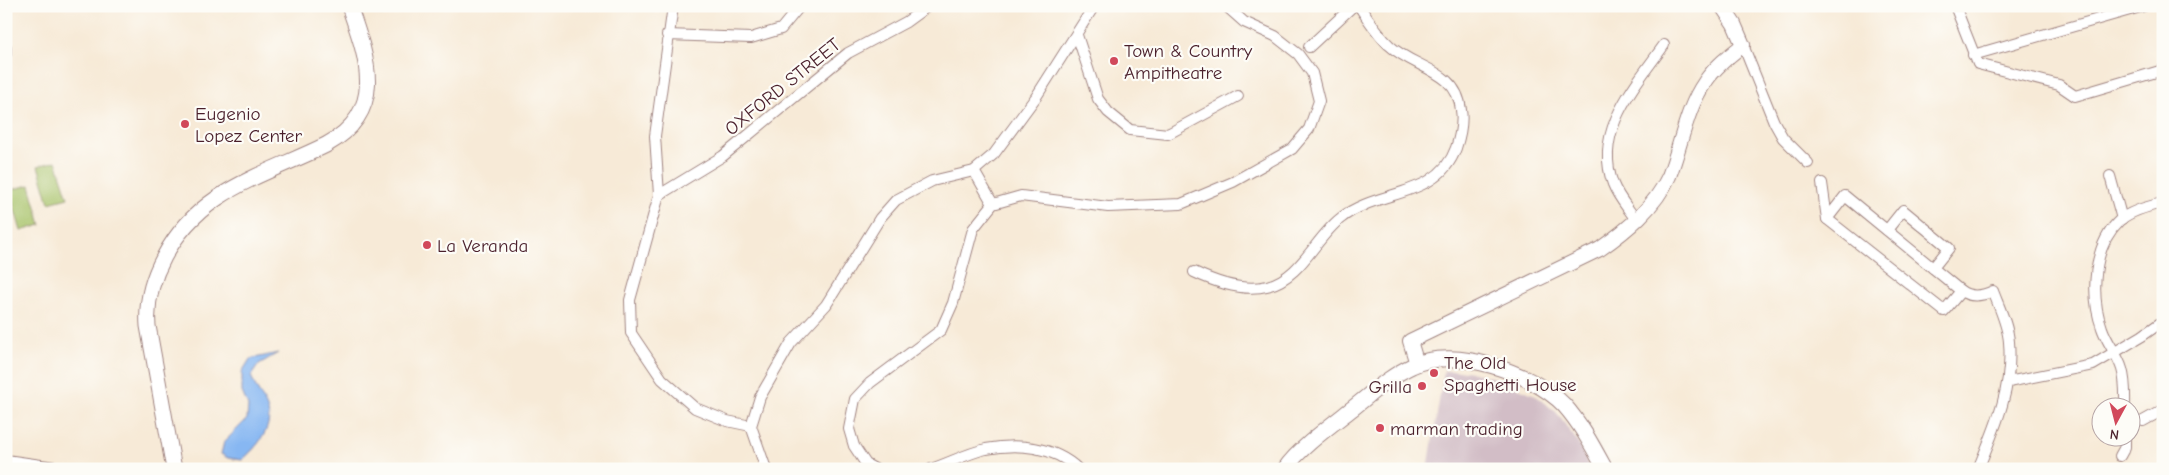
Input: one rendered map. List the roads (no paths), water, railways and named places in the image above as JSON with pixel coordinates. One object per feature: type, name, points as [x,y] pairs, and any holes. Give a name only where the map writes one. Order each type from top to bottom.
[{"type":"main road","points":[[174,469],[148,326],[148,307],[155,276],[175,237],[185,224],[205,205],[232,189],[338,139],[354,122],[366,102],[368,75],[365,52],[349,6]]},
{"type":"main road","points":[[1285,469],[1330,426],[1394,377],[1418,364],[1450,360],[1473,361],[1501,368],[1540,386],[1563,405],[1586,434],[1605,469]]},
{"type":"street","points":[[673,6],[667,35],[655,136],[659,195],[630,300],[631,333],[662,379],[695,408],[727,421],[751,426]]},
{"type":"street","points":[[667,35],[751,38],[781,29],[800,6]]},
{"type":"street","name":"OXFORD STREET","points":[[659,195],[723,156],[848,53],[906,22],[928,6]]},
{"type":"street","points":[[766,469],[751,426],[760,397],[791,343],[826,305],[880,218],[896,200],[932,180],[974,171],[994,154],[1077,35],[1094,6]]},
{"type":"street","points":[[875,469],[866,464],[854,446],[849,429],[855,398],[870,383],[940,330],[953,303],[973,228],[993,204],[1021,196],[1108,207],[1181,204],[1233,182],[1292,149],[1309,129],[1319,102],[1312,73],[1298,54],[1274,36],[1244,22],[1226,6]]},
{"type":"street","points":[[1309,47],[1353,6]]},
{"type":"street","points":[[1194,272],[1210,280],[1254,288],[1280,281],[1297,268],[1326,230],[1343,216],[1368,204],[1421,186],[1439,174],[1452,158],[1460,135],[1462,111],[1452,84],[1442,76],[1390,46],[1359,6]]},
{"type":"street","points":[[1722,6],[1734,24],[1774,122],[1783,138],[1808,163]]},
{"type":"street","points":[[1956,6],[1978,64],[2059,85],[2075,96],[2163,70]]},
{"type":"street","points":[[1973,55],[2144,6]]},
{"type":"street","points":[[1077,35],[1098,99],[1108,112],[1130,130],[1168,134],[1201,118],[1238,96]]},
{"type":"street","points":[[1418,364],[1410,340],[1600,249],[1636,220],[1665,187],[1695,100],[1703,84],[1713,71],[1743,45]]},
{"type":"street","points":[[1636,220],[1614,185],[1607,161],[1607,147],[1618,114],[1664,46]]},
{"type":"street","points":[[6,47],[6,54]]},
{"type":"street","points":[[974,171],[993,204]]},
{"type":"street","points":[[2110,176],[2122,219]]},
{"type":"street","points":[[1822,183],[1827,219],[1944,312],[1961,291]]},
{"type":"street","points":[[1827,219],[1846,196],[1961,291],[1969,295],[1985,294],[1993,291],[2005,322],[2010,342],[2008,382],[1996,425],[1978,469]]},
{"type":"street","points":[[2124,398],[2122,368],[2098,314],[2095,298],[2096,278],[2104,244],[2122,219],[2149,206],[2163,203]]},
{"type":"street","points":[[1887,230],[1903,210],[1949,248],[1933,268]]},
{"type":"street","points":[[2008,382],[2030,380],[2093,365],[2163,321]]},
{"type":"street","points":[[2143,421],[2163,410]]},
{"type":"street","points":[[931,469],[986,449],[1030,446],[1067,458],[1078,469]]},
{"type":"street","points":[[2120,456],[2124,448]]},
{"type":"street","points":[[6,460],[69,469]]},
{"type":"water","points":[[278,353],[259,364],[251,376],[266,405],[269,421],[267,428],[259,442],[242,460],[228,458],[221,454],[224,442],[247,419],[248,406],[242,392],[242,372],[250,359]]},
{"type":"place","name":"Town & Country Ampitheatre","points":[[1114,61]]},
{"type":"place","name":"Eugenio Lopez Center","points":[[185,124]]},
{"type":"place","name":"La Veranda","points":[[427,245]]},
{"type":"place","name":"The Old Spaghetti House","points":[[1434,373]]},
{"type":"place","name":"Grilla","points":[[1422,386]]},
{"type":"place","name":"marman trading","points":[[1380,428]]}]
